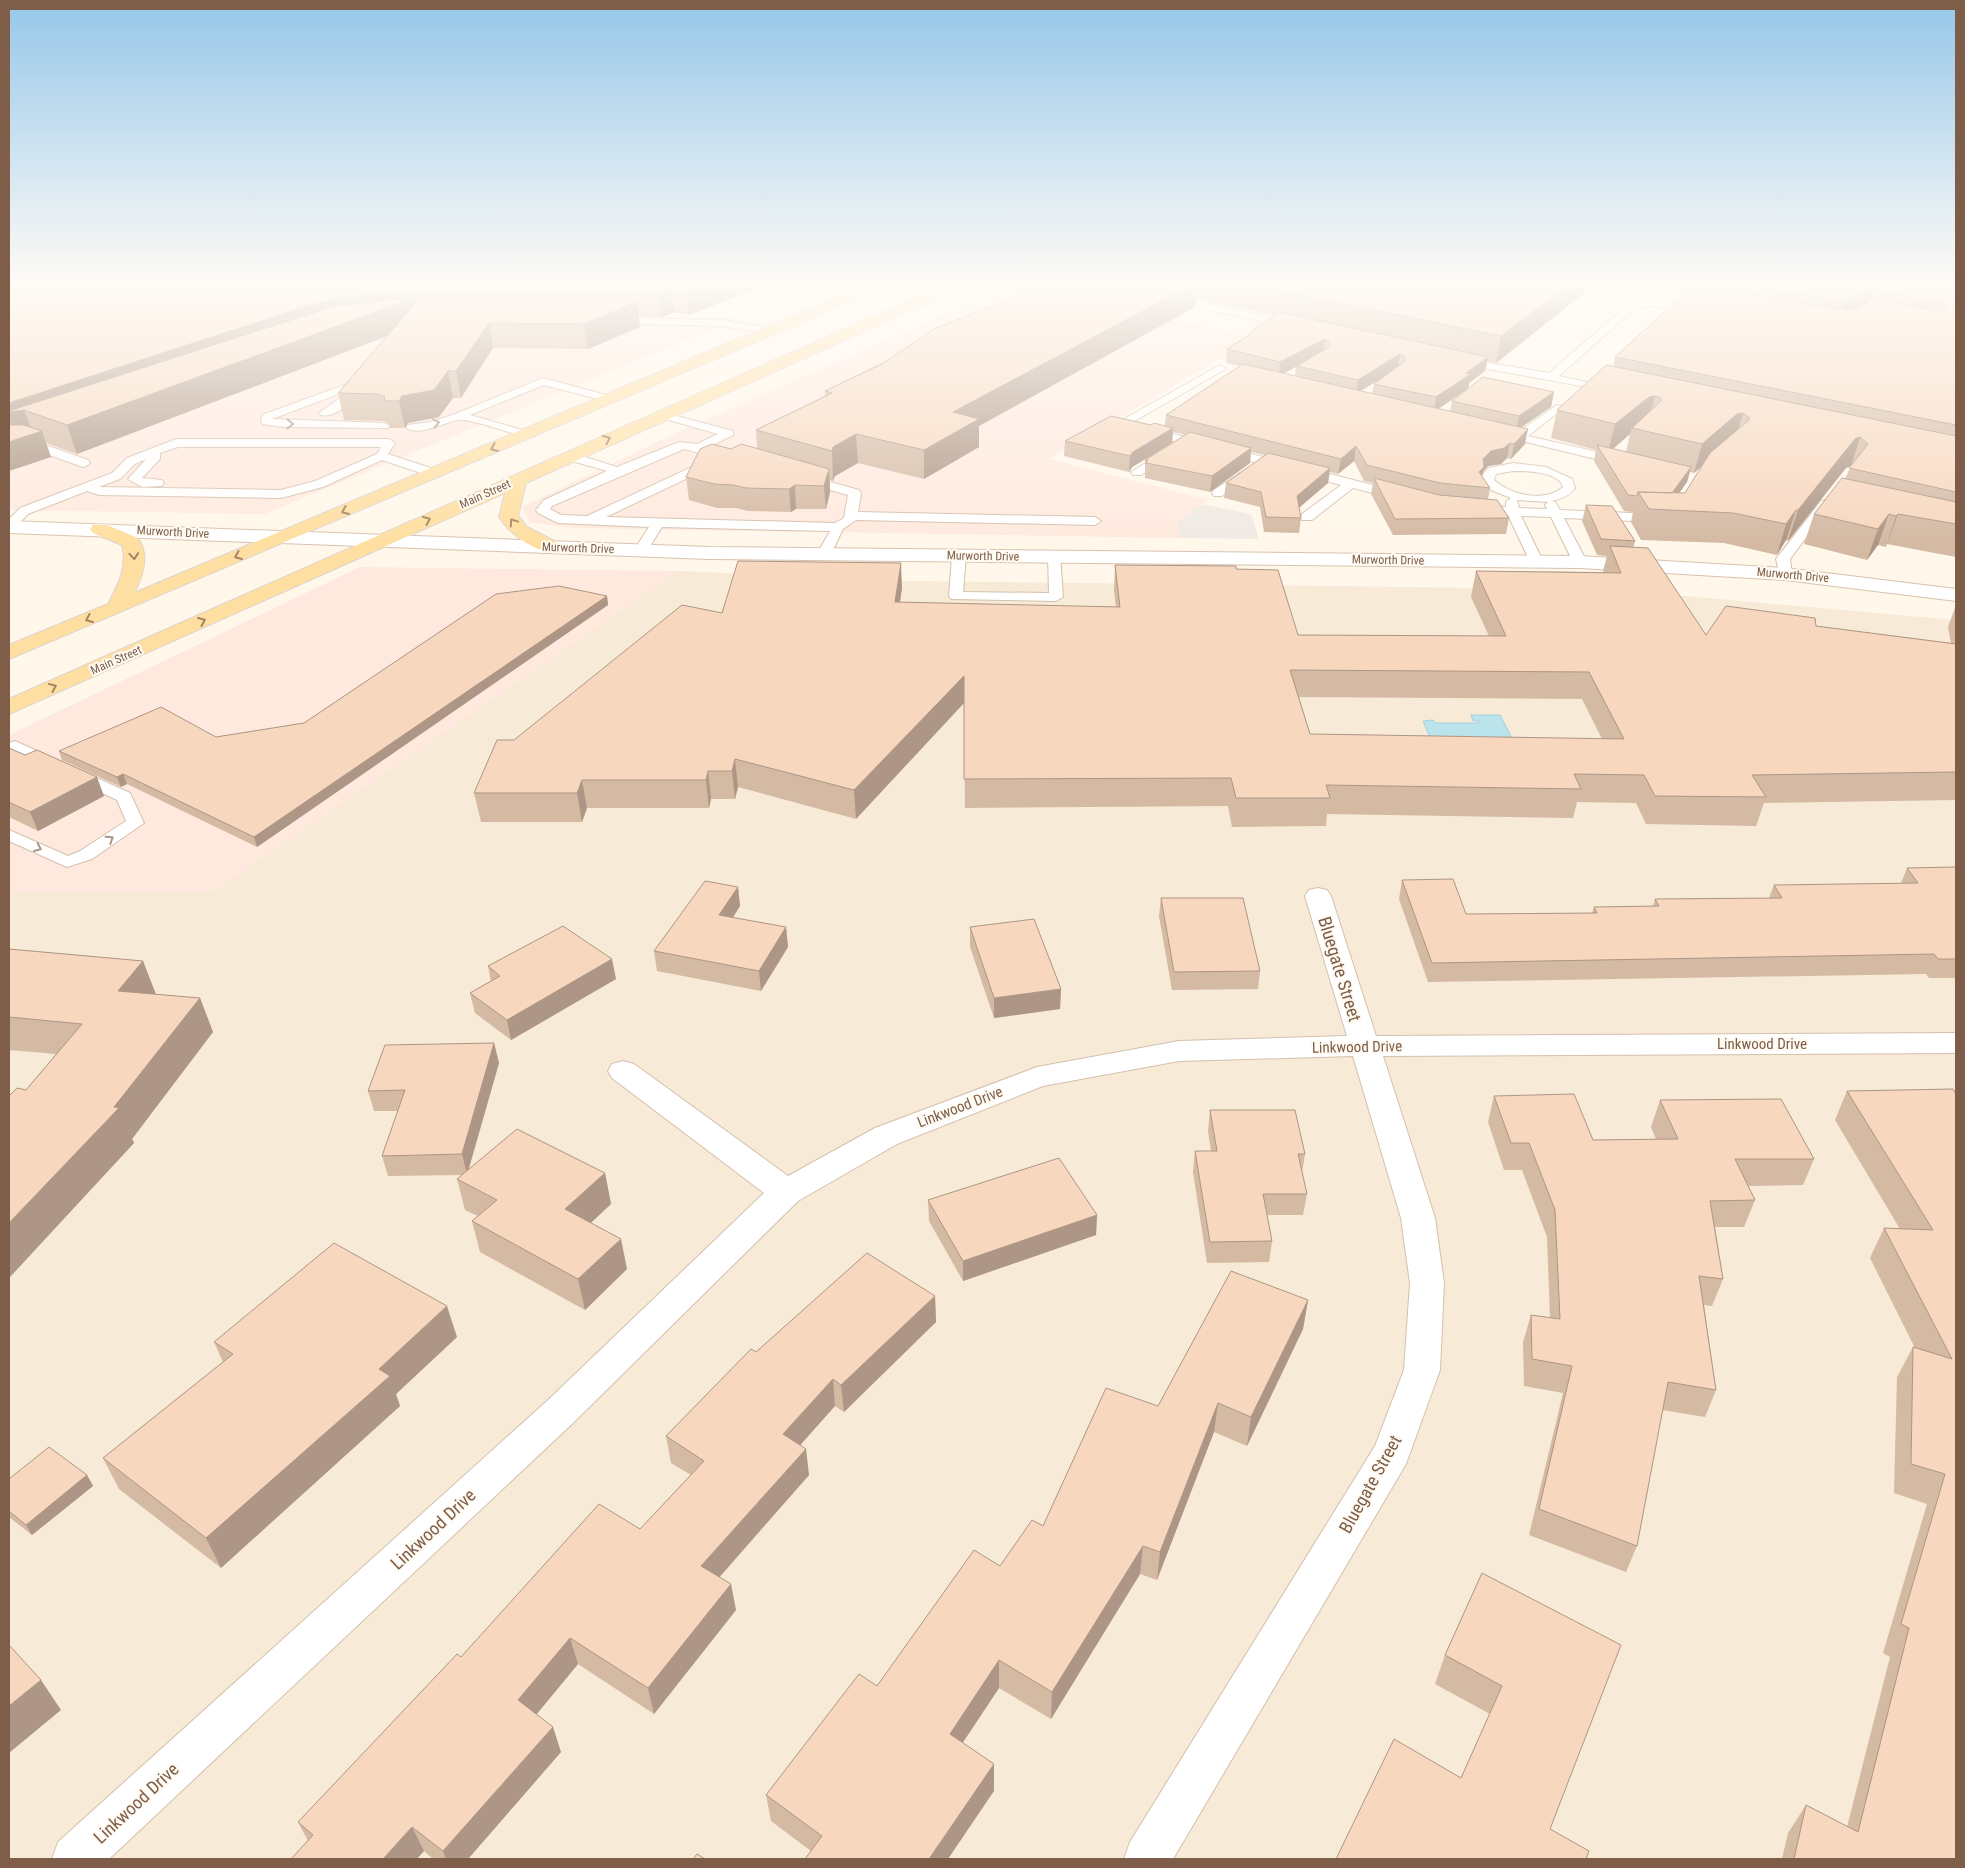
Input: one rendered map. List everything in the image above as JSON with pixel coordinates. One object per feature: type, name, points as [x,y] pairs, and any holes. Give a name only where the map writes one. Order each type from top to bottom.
[{"type":"main road","points":[[9,653],[680,369]]},
{"type":"main road","name":"Main Street","points":[[9,707],[766,369]]},
{"type":"main road","points":[[518,479],[508,517],[520,531],[550,547]]},
{"type":"main road","points":[[100,529],[131,542],[136,555],[134,571],[116,608]]},
{"type":"street","name":"Murworth Drive","points":[[9,526],[641,550],[959,556],[1580,562],[1785,574],[1956,594]]},
{"type":"street","name":"Bluegate Street","points":[[1147,1859],[1392,1452],[1422,1370],[1427,1283],[1418,1218],[1318,896]]},
{"type":"street","name":"Linkwood Drive","points":[[75,1859],[560,1412],[786,1192],[886,1136],[1037,1077],[1179,1051],[1364,1046],[1956,1043]]},
{"type":"street","points":[[623,1071],[786,1192]]},
{"type":"lane","points":[[1121,424],[1225,369]]},
{"type":"lane","points":[[1509,369],[1618,392]]},
{"type":"lane","points":[[1551,377],[1560,369]]},
{"type":"lane","points":[[325,413],[350,397],[367,379],[280,410],[266,417],[267,422],[282,424],[384,426]]},
{"type":"lane","points":[[412,426],[433,425],[542,381],[610,399]]},
{"type":"lane","points":[[1519,437],[1557,408]]},
{"type":"lane","points":[[662,415],[729,433],[699,448]]},
{"type":"lane","points":[[458,416],[526,434]]},
{"type":"lane","points":[[1108,425],[1121,424],[1408,498]]},
{"type":"lane","points":[[1492,431],[1631,463]]},
{"type":"lane","points":[[1137,472],[1187,441]]},
{"type":"lane","points":[[9,526],[24,511],[87,487],[116,476],[131,461],[176,443],[389,443],[381,456],[319,484],[281,494],[99,492],[87,487]]},
{"type":"lane","points":[[9,447],[34,445],[84,463]]},
{"type":"lane","points":[[742,461],[683,445],[573,496],[548,503],[542,510],[558,519],[658,523],[838,527],[850,520],[855,493],[789,474]]},
{"type":"lane","points":[[1612,459],[1626,446]]},
{"type":"lane","points":[[166,447],[134,479],[142,483],[159,484],[319,484]]},
{"type":"lane","points":[[381,456],[434,473]]},
{"type":"lane","points":[[569,456],[622,472]]},
{"type":"lane","points":[[590,520],[723,456]]},
{"type":"lane","points":[[1218,493],[1263,461]]},
{"type":"lane","points":[[1526,467],[1552,472],[1568,482],[1569,488],[1565,493],[1546,498],[1512,495],[1492,486],[1488,481],[1488,476],[1502,468],[1526,467]]},
{"type":"lane","points":[[670,468],[688,472]]},
{"type":"lane","points":[[648,479],[664,484]]},
{"type":"lane","points":[[1307,517],[1351,483]]},
{"type":"lane","points":[[624,490],[641,495]]},
{"type":"lane","points":[[1512,495],[1513,512],[1536,561]]},
{"type":"lane","points":[[1546,498],[1557,514],[1580,562]]},
{"type":"lane","points":[[1785,574],[1783,559],[1833,499]]},
{"type":"lane","points":[[598,503],[614,508]]},
{"type":"lane","points":[[1465,509],[1670,519]]},
{"type":"lane","points":[[851,516],[1095,521]]},
{"type":"lane","points":[[641,550],[658,523]]},
{"type":"lane","points":[[824,554],[838,527]]},
{"type":"lane","points":[[959,556],[956,596],[1056,597],[1055,557]]},
{"type":"lane","points":[[9,835],[67,862],[86,855],[135,823],[124,796],[15,746]]},
{"type":"shaded area","points":[[200,369],[616,369],[264,514],[9,510],[9,433]]},
{"type":"shaded area","points":[[821,369],[1202,369],[1050,459],[1208,500],[1177,522],[1180,538],[573,528],[530,522],[522,507],[676,433]]},
{"type":"shaded area","points":[[1202,504],[1251,514],[1259,539],[1180,538],[1177,522]]},
{"type":"shaded area","points":[[360,567],[679,571],[213,892],[9,892],[9,735]]},
{"type":"shaded area","points":[[679,571],[907,581],[1572,589],[1673,595],[1956,620],[1956,1859],[9,1859],[9,892],[213,892],[660,572]]},
{"type":"water","points":[[1471,715],[1500,715],[1515,744],[1433,745],[1423,721],[1433,720],[1435,723],[1480,723],[1479,721],[1473,721]]},
{"type":"building","points":[[9,369],[113,369],[9,403]]},
{"type":"building","points":[[139,369],[220,369],[67,425],[24,410],[9,411]]},
{"type":"building","points":[[359,369],[457,369],[456,371],[448,371],[434,390],[402,396],[399,401],[384,401],[385,397],[378,394],[338,393]]},
{"type":"building","points":[[871,369],[1033,369],[953,412],[979,419],[924,450],[856,434],[833,447],[832,451],[756,430],[832,393],[825,391]]},
{"type":"building","points":[[1235,369],[1266,369],[1528,429],[1514,444],[1510,443],[1504,448],[1491,451],[1483,459],[1484,467],[1479,472],[1490,488],[1440,483],[1367,465],[1356,446],[1341,459],[1166,415]]},
{"type":"building","points":[[1311,369],[1375,369],[1358,380]]},
{"type":"building","points":[[1394,369],[1471,369],[1466,373],[1471,374],[1436,397],[1374,384]]},
{"type":"building","points":[[1601,369],[1627,369],[1956,436],[1956,492],[1849,468],[1868,444],[1860,437],[1855,439],[1786,524],[1733,513],[1649,509],[1638,492],[1685,493],[1710,453],[1749,420],[1749,417],[1743,413],[1737,414],[1702,444],[1632,428],[1661,401],[1661,398],[1655,396],[1649,397],[1615,424],[1557,410]]},
{"type":"building","points":[[1676,369],[1956,369],[1956,425]]},
{"type":"building","points":[[1483,377],[1554,392],[1519,416],[1452,401]]},
{"type":"building","points":[[1111,416],[1173,428],[1133,452],[1130,456],[1065,441]]},
{"type":"building","points":[[9,425],[23,425],[42,431],[9,442]]},
{"type":"building","points":[[1190,432],[1251,448],[1212,476],[1146,463],[1148,460],[1145,460]]},
{"type":"building","points":[[712,444],[731,449],[741,444],[829,469],[824,486],[795,485],[789,489],[746,488],[714,484],[686,477],[700,449]]},
{"type":"building","points":[[1597,445],[1691,467],[1672,493],[1638,492],[1637,496],[1628,495]]},
{"type":"building","points":[[1268,453],[1330,468],[1297,496],[1301,518],[1266,517],[1261,492],[1226,483]]},
{"type":"building","points":[[1374,478],[1439,495],[1497,500],[1509,518],[1395,519]]},
{"type":"building","points":[[1842,478],[1956,502],[1956,524],[1889,514],[1878,529],[1814,514]]},
{"type":"building","points":[[1586,505],[1612,506],[1635,541],[1601,539]]},
{"type":"building","points":[[1610,546],[1648,548],[1706,635],[1726,606],[1815,618],[1816,626],[1956,644],[1956,772],[1752,775],[1766,797],[1655,796],[1644,775],[1574,774],[1581,789],[1326,785],[1330,798],[1236,798],[1231,778],[964,779],[964,676],[854,790],[735,759],[732,771],[708,771],[706,780],[582,780],[577,793],[474,793],[497,740],[514,740],[682,605],[722,613],[738,561],[901,563],[895,602],[1120,607],[1115,565],[1236,566],[1236,569],[1278,570],[1298,635],[1506,636],[1476,571],[1621,573]],"holes":[[[1290,670],[1589,672],[1624,739],[1310,734]]]},
{"type":"building","points":[[559,586],[607,596],[254,837],[123,774],[117,777],[59,751],[161,707],[216,737],[304,723],[496,594]]},
{"type":"building","points":[[9,748],[25,755],[37,750],[97,777],[30,812],[9,802]]},
{"type":"building","points":[[1956,867],[1956,959],[1938,959],[1934,954],[1432,963],[1402,880],[1453,879],[1466,914],[1597,913],[1594,907],[1659,906],[1655,899],[1782,898],[1774,885],[1918,883],[1907,868]]},
{"type":"building","points":[[705,881],[738,887],[719,915],[786,927],[759,971],[654,951]]},
{"type":"building","points":[[1161,898],[1243,898],[1260,971],[1174,972]]},
{"type":"building","points":[[1034,919],[1061,989],[994,998],[970,927]]},
{"type":"building","points":[[563,926],[612,959],[507,1020],[470,993],[500,976],[488,966]]},
{"type":"building","points":[[9,949],[143,961],[118,991],[200,998],[114,1107],[119,1108],[9,1223],[9,1096],[17,1088],[26,1090],[82,1024],[9,1017]]},
{"type":"building","points":[[494,1043],[462,1154],[382,1156],[405,1090],[368,1091],[385,1045]]},
{"type":"building","points":[[1953,1089],[1956,1094],[1956,1859],[1794,1859],[1806,1805],[1858,1832],[1909,1628],[1901,1624],[1945,1474],[1911,1464],[1913,1347],[1952,1359],[1884,1228],[1933,1230],[1847,1091]]},
{"type":"building","points":[[1574,1094],[1593,1140],[1678,1139],[1660,1100],[1781,1099],[1814,1159],[1735,1159],[1755,1200],[1710,1201],[1723,1279],[1699,1276],[1716,1390],[1668,1382],[1637,1546],[1539,1509],[1572,1366],[1532,1359],[1531,1315],[1560,1319],[1555,1210],[1529,1143],[1511,1143],[1494,1096]]},
{"type":"building","points":[[1210,1110],[1295,1110],[1305,1154],[1298,1154],[1307,1194],[1263,1194],[1272,1241],[1210,1242],[1195,1151],[1217,1151]]},
{"type":"building","points":[[517,1129],[605,1173],[565,1209],[621,1239],[578,1279],[472,1221],[497,1200],[457,1179]]},
{"type":"building","points":[[1059,1158],[1097,1215],[963,1261],[928,1200]]},
{"type":"building","points":[[334,1243],[447,1306],[379,1369],[390,1376],[206,1538],[103,1458],[233,1354],[214,1342]]},
{"type":"building","points":[[867,1253],[935,1296],[841,1385],[833,1379],[783,1434],[806,1449],[701,1566],[731,1584],[648,1688],[570,1638],[518,1700],[553,1727],[443,1851],[412,1827],[383,1859],[291,1859],[313,1835],[298,1822],[457,1654],[461,1657],[599,1504],[640,1529],[704,1461],[666,1436],[751,1349],[756,1352]]},
{"type":"building","points":[[1231,1271],[1308,1300],[1251,1417],[1218,1403],[1160,1552],[1143,1546],[1052,1692],[999,1660],[950,1734],[994,1764],[929,1859],[805,1859],[822,1836],[766,1795],[859,1674],[877,1686],[974,1550],[1000,1566],[1032,1520],[1043,1526],[1106,1388],[1158,1406]]},
{"type":"building","points":[[49,1447],[87,1475],[26,1525],[9,1511],[9,1479]]},
{"type":"building","points":[[1482,1573],[1621,1645],[1550,1829],[1589,1851],[1586,1859],[1336,1859],[1394,1739],[1461,1778],[1502,1686],[1445,1655]]},
{"type":"building","points":[[9,1645],[41,1680],[9,1706]]},
{"type":"building","points":[[697,1854],[705,1859],[693,1859]]}]
